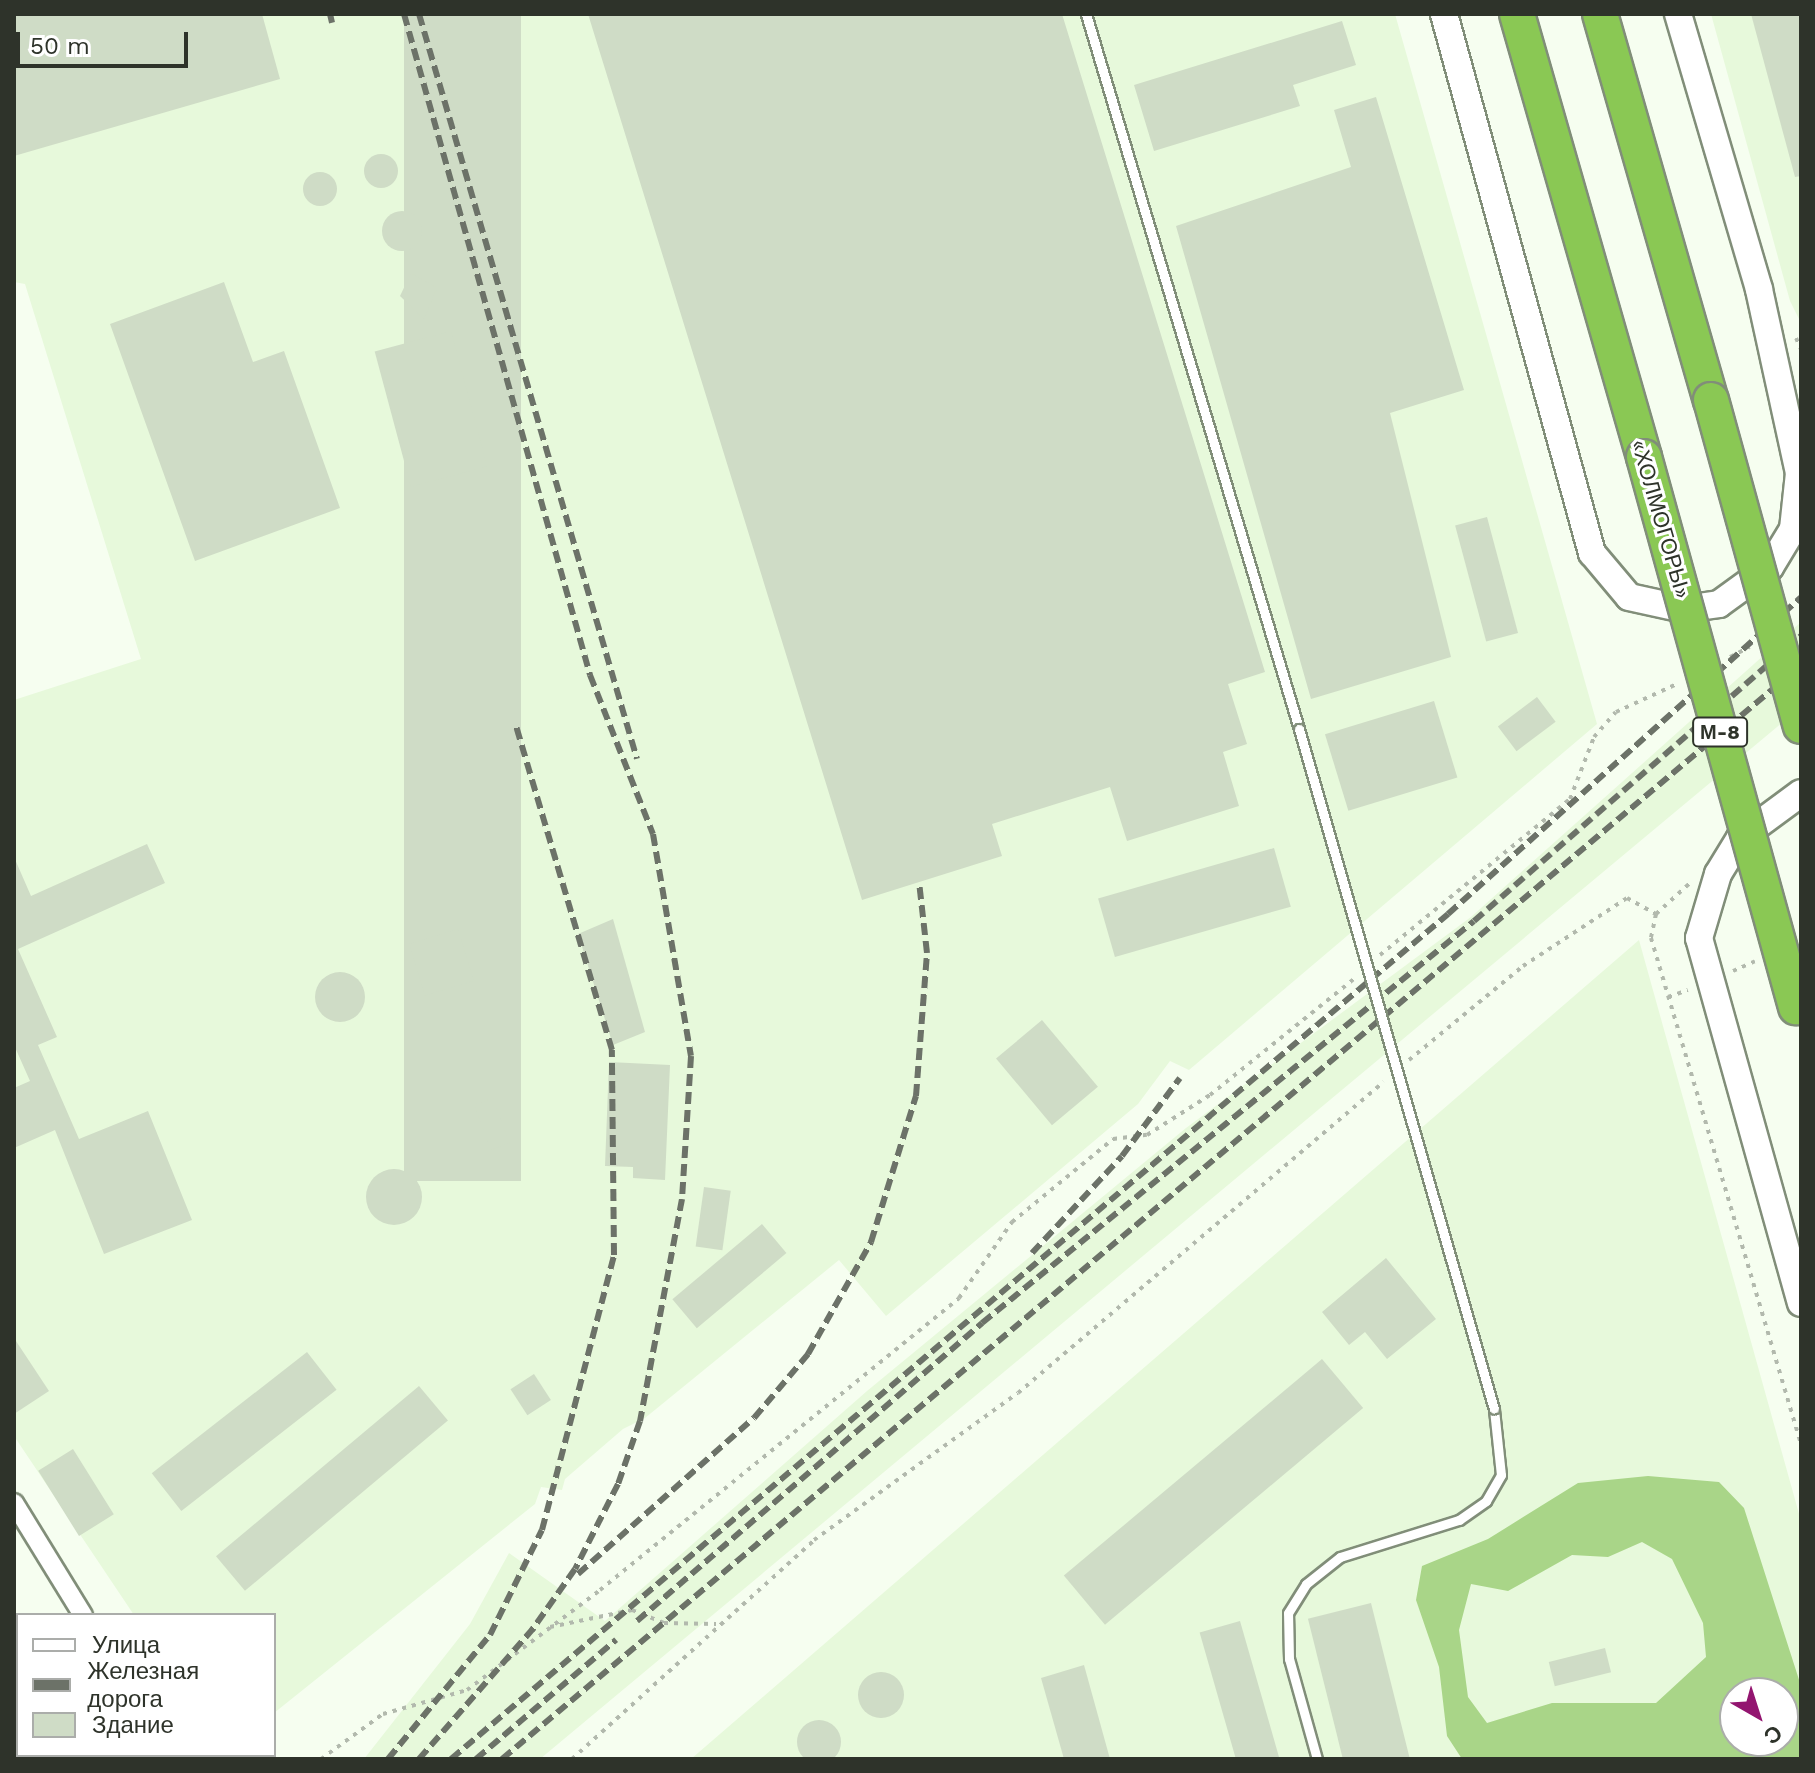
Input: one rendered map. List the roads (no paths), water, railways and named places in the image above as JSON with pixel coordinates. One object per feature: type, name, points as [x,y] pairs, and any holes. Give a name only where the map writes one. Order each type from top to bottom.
[{"type":"highway","name":"«ХОЛМОГОРЫ»","points":[[1517,14],[1644,457],[1798,1016]]},
{"type":"highway","points":[[1600,14],[1801,726]]},
{"type":"street","points":[[1444,14],[1592,553],[1629,597],[1684,609],[1719,604],[1770,567],[1793,529],[1799,473],[1759,289],[1678,14]]},
{"type":"street","points":[[1801,793],[1740,838],[1718,874],[1699,938],[1801,1303]]},
{"type":"street","points":[[14,1503],[82,1613]]},
{"type":"lane","points":[[1086,14],[1299,729],[1494,1409],[1501,1475],[1486,1501],[1459,1520],[1340,1557],[1306,1584],[1288,1613],[1289,1659],[1317,1759]]},
{"type":"railway","points":[[330,14],[332,23]]},
{"type":"railway","points":[[404,14],[590,675],[653,834],[691,1056],[682,1199],[640,1421],[618,1484],[575,1569],[532,1630]]},
{"type":"railway","points":[[419,14],[637,759]]},
{"type":"railway","points":[[451,1759],[1448,914],[1801,597]]},
{"type":"railway","points":[[637,1621],[982,1323],[1474,921],[1801,636]]},
{"type":"railway","points":[[502,1759],[1801,665]]},
{"type":"railway","points":[[388,1759],[490,1635],[542,1530],[614,1255],[612,1050],[516,725]]},
{"type":"railway","points":[[578,1574],[754,1418],[808,1354],[871,1242],[916,1096],[927,953],[919,882]]},
{"type":"railway","points":[[1032,1253],[1122,1156],[1180,1078]]},
{"type":"railway","points":[[419,1759],[537,1624]]},
{"type":"railway","points":[[476,1759],[616,1640]]}]
